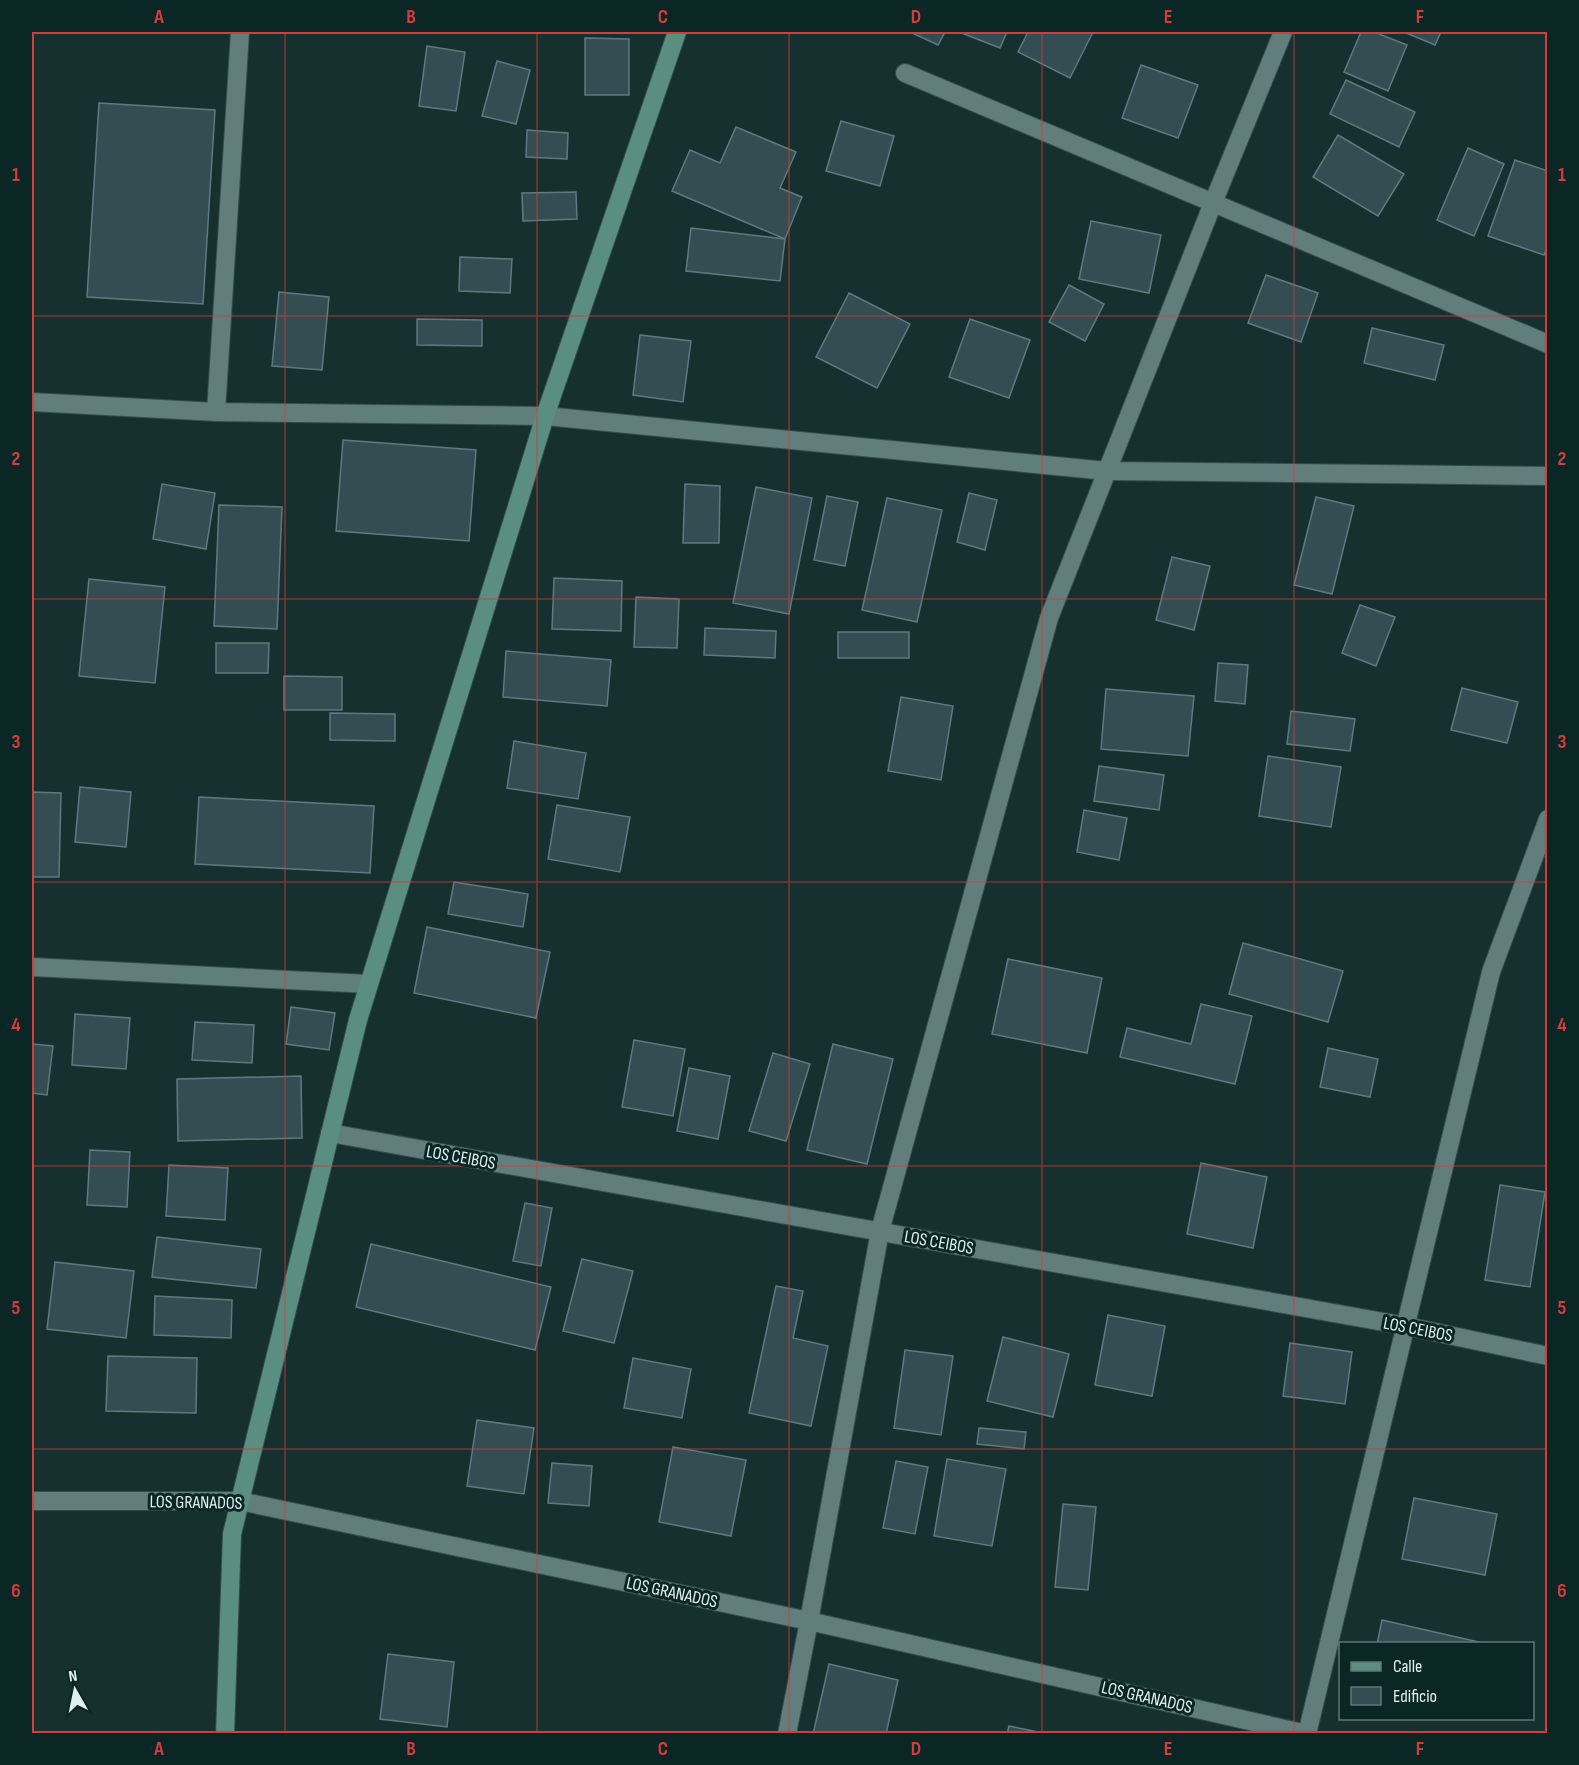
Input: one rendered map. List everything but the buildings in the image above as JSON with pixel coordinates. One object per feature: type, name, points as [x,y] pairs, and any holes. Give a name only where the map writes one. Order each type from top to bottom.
[{"type":"street","points":[[216,412],[240,32]]},
{"type":"street","points":[[225,1734],[232,1534],[358,1020],[545,416],[677,32]]},
{"type":"street","points":[[787,1734],[880,1232],[1049,618],[1283,32]]},
{"type":"street","points":[[905,73],[1548,344]]},
{"type":"street","points":[[32,402],[216,412],[545,416],[1107,471],[1548,476]]},
{"type":"street","points":[[1307,1734],[1491,972],[1548,819]]},
{"type":"street","points":[[32,967],[369,984]]},
{"type":"street","name":"LOS CEIBOS","points":[[330,1133],[1406,1326],[1548,1356]]},
{"type":"street","name":"LOS GRANADOS","points":[[32,1501],[240,1501],[809,1621],[1307,1734]]}]
